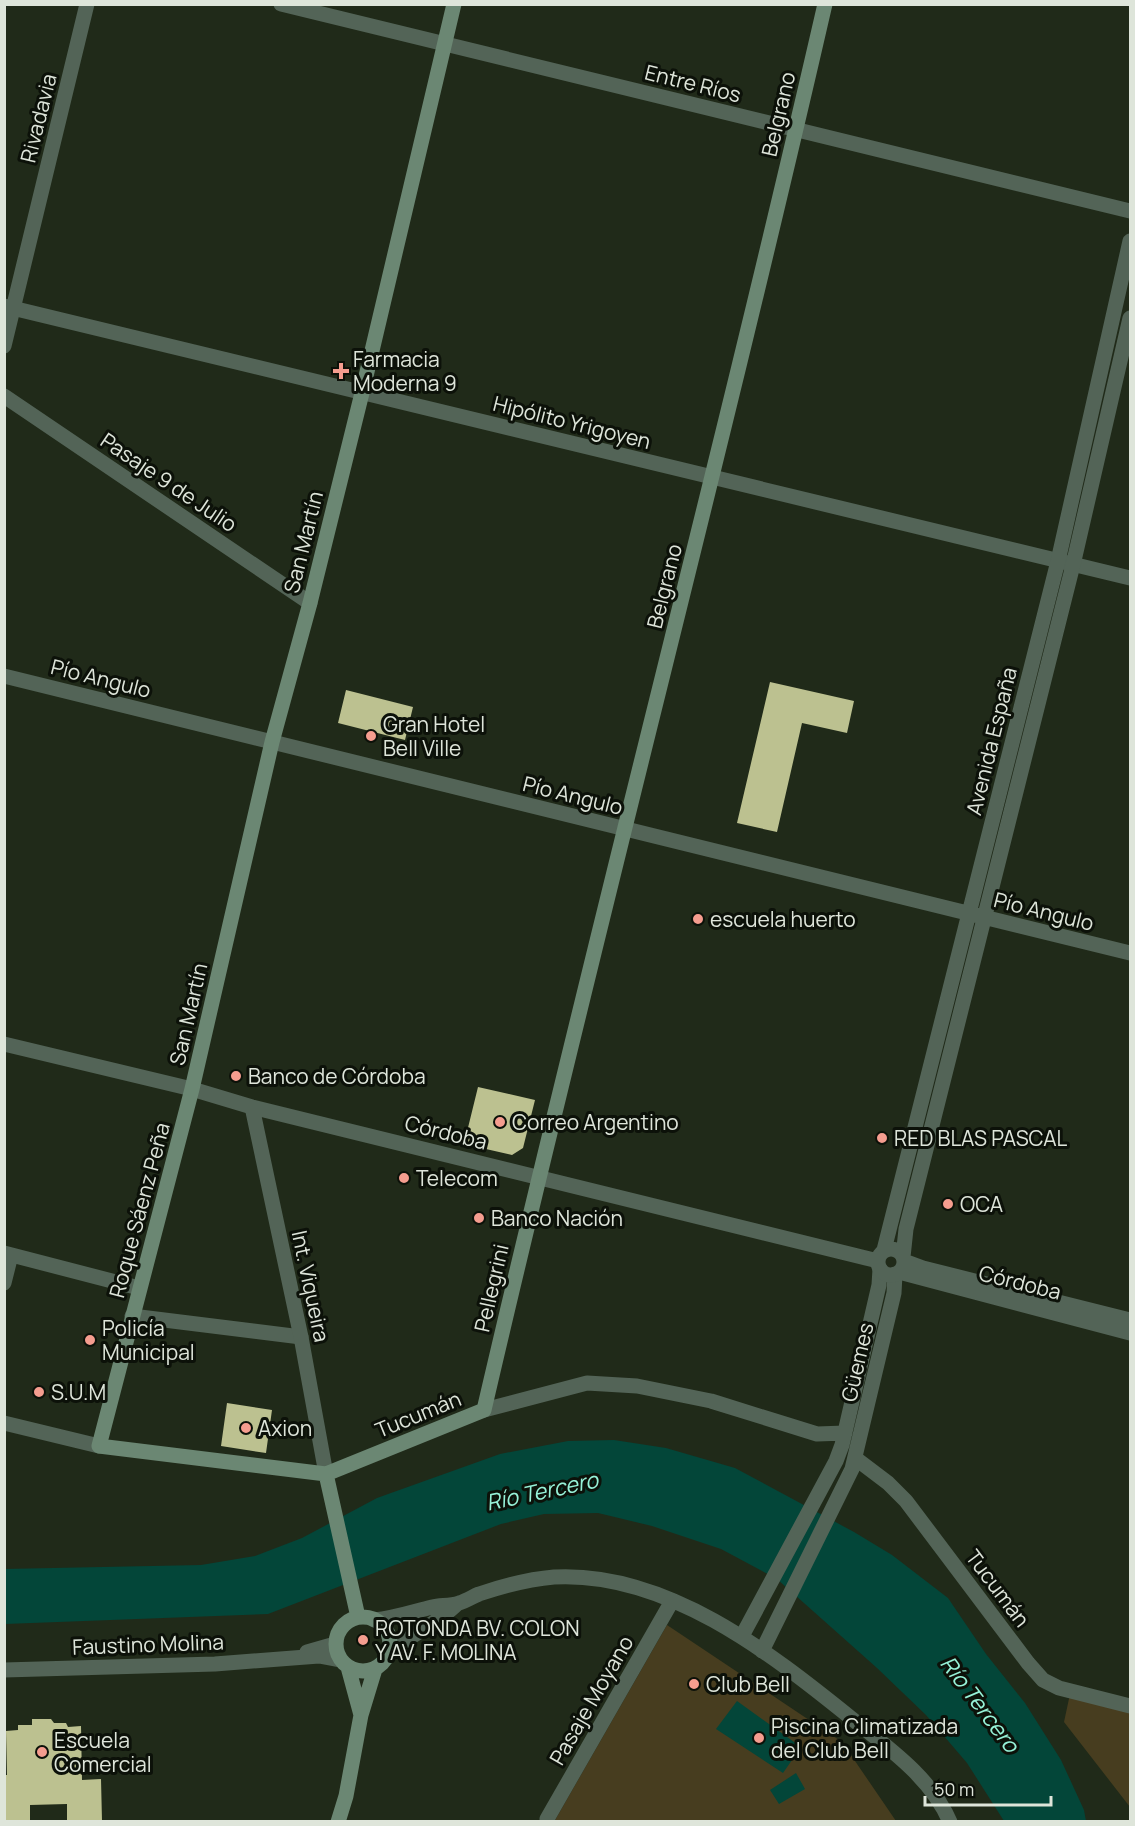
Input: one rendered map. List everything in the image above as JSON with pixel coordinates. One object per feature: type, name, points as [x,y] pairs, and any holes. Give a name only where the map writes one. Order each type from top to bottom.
[{"type":"main road","name":"San Martín","points":[[192,1089],[272,742],[310,603],[362,393],[454,4]]},
{"type":"main road","name":"Belgrano","points":[[538,1176],[712,478],[825,4]]},
{"type":"main road","name":"Roque Sáenz Peña","points":[[99,1446],[192,1089]]},
{"type":"main road","name":"Pellegrini","points":[[484,1410],[538,1176]]},
{"type":"main road","name":"Tucumán","points":[[99,1446],[326,1474],[484,1410]]},
{"type":"main road","points":[[326,1474],[358,1617]]},
{"type":"main road","points":[[338,1821],[361,1715],[375,1669],[389,1653],[389,1636],[383,1626],[375,1620],[358,1617],[348,1621],[340,1629],[335,1644],[361,1715]]},
{"type":"main road","points":[[344,1664],[358,1671],[375,1669]]},
{"type":"street","name":"Rivadavia","points":[[4,346],[9,307],[87,4]]},
{"type":"street","name":"Entre Ríos","points":[[281,4],[1131,211]]},
{"type":"street","name":"Avenida España","points":[[881,1260],[1058,561],[1131,241]]},
{"type":"street","name":"Hipólito Yrigoyen","points":[[9,307],[1131,579]]},
{"type":"street","name":"Avenida España","points":[[901,1266],[906,1229],[1073,565],[1131,318]]},
{"type":"street","name":"Pasaje 9 de Julio","points":[[4,396],[310,603]]},
{"type":"street","name":"Pío Angulo","points":[[4,676],[1131,953]]},
{"type":"street","name":"Córdoba","points":[[4,1044],[192,1089],[252,1107],[881,1260]]},
{"type":"street","name":"Int. Viqueira","points":[[252,1107],[301,1337],[326,1474]]},
{"type":"street","points":[[893,1249],[897,1250],[901,1266],[887,1275],[881,1260],[893,1249]]},
{"type":"street","points":[[4,1283],[8,1254],[139,1288]]},
{"type":"street","name":"Güemes","points":[[742,1636],[836,1461],[879,1285],[881,1260]]},
{"type":"street","name":"Córdoba","points":[[901,1266],[923,1268],[1131,1320]]},
{"type":"street","name":"Córdoba","points":[[901,1266],[1131,1333]]},
{"type":"street","name":"Güemes","points":[[762,1651],[852,1469],[901,1266]]},
{"type":"street","points":[[132,1316],[301,1337]]},
{"type":"street","name":"Tucumán","points":[[484,1410],[587,1383],[637,1386],[711,1401],[817,1434],[843,1439]]},
{"type":"street","name":"Tucumán","points":[[4,1423],[99,1446]]},
{"type":"street","name":"Tucumán","points":[[855,1458],[888,1483],[906,1501],[1043,1680],[1059,1688],[1131,1706]]},
{"type":"street","points":[[389,1653],[403,1641],[436,1622],[457,1604],[479,1594],[512,1584],[554,1577],[590,1578],[633,1587],[672,1601],[742,1636],[802,1679],[897,1754],[926,1785],[950,1821]]},
{"type":"street","name":"Pasaje Moyano","points":[[547,1819],[672,1601]]},
{"type":"street","points":[[375,1620],[398,1617],[432,1607],[457,1604]]},
{"type":"street","name":"Faustino Molina","points":[[292,1657],[335,1644]]},
{"type":"street","name":"Faustino Molina","points":[[4,1670],[215,1664],[319,1656],[344,1664]]},
{"type":"shaded area","name":"Club Bell","points":[[667,1625],[842,1742],[896,1821],[554,1822]]},
{"type":"shaded area","points":[[1070,1694],[1130,1706],[1130,1807],[1064,1722]]},
{"type":"water","name":"Río Tercero","points":[[614,1440],[666,1448],[735,1468],[892,1555],[948,1598],[986,1654],[1025,1703],[1061,1760],[1084,1810],[1086,1821],[1004,1821],[967,1763],[926,1715],[777,1579],[721,1549],[652,1526],[598,1513],[544,1514],[501,1524],[268,1614],[5,1624],[4,1569],[201,1565],[255,1556],[302,1538],[377,1498],[500,1454],[568,1441]]},
{"type":"water","name":"Piscina Climatizada del Club Bell","points":[[737,1701],[801,1747],[783,1773],[716,1729]]},
{"type":"water","points":[[796,1773],[805,1789],[779,1804],[770,1790]]},
{"type":"building","points":[[770,682],[854,701],[847,733],[802,723],[777,832],[737,823]]},
{"type":"building","points":[[346,690],[413,707],[405,740],[338,723]]},
{"type":"building","name":"Correo Argentino","points":[[478,1087],[535,1100],[523,1148],[512,1155],[464,1144]]},
{"type":"building","name":"Axion","points":[[227,1403],[272,1410],[266,1453],[221,1446]]},
{"type":"building","points":[[32,1719],[51,1719],[54,1723],[66,1723],[68,1727],[81,1726],[82,1780],[101,1779],[102,1821],[67,1821],[67,1804],[30,1805],[30,1821],[4,1821],[4,1775],[7,1775],[6,1731],[18,1730],[18,1725],[32,1725]]},
{"type":"place","name":"Farmacia Moderna 9","points":[[341,371]]},
{"type":"place","name":"Gran Hotel Bell Ville","points":[[371,736]]},
{"type":"place","name":"escuela huerto","points":[[698,919]]},
{"type":"place","name":"Banco de Córdoba","points":[[236,1076]]},
{"type":"place","name":"Correo Argentino","points":[[500,1122]]},
{"type":"place","name":"RED BLAS PASCAL","points":[[882,1138]]},
{"type":"place","name":"Telecom","points":[[404,1178]]},
{"type":"place","name":"OCA","points":[[948,1204]]},
{"type":"place","name":"Banco Nación","points":[[479,1218]]},
{"type":"place","name":"Policía Municipal","points":[[90,1340]]},
{"type":"place","name":"S.U.M","points":[[39,1392]]},
{"type":"place","name":"Axion","points":[[246,1428]]},
{"type":"place","name":"ROTONDA BV. COLON Y AV. F. MOLINA","points":[[363,1640]]},
{"type":"place","name":"Club Bell","points":[[694,1684]]},
{"type":"place","name":"Piscina Climatizada del Club Bell","points":[[759,1738]]},
{"type":"place","name":"Escuela Comercial","points":[[42,1752]]}]
